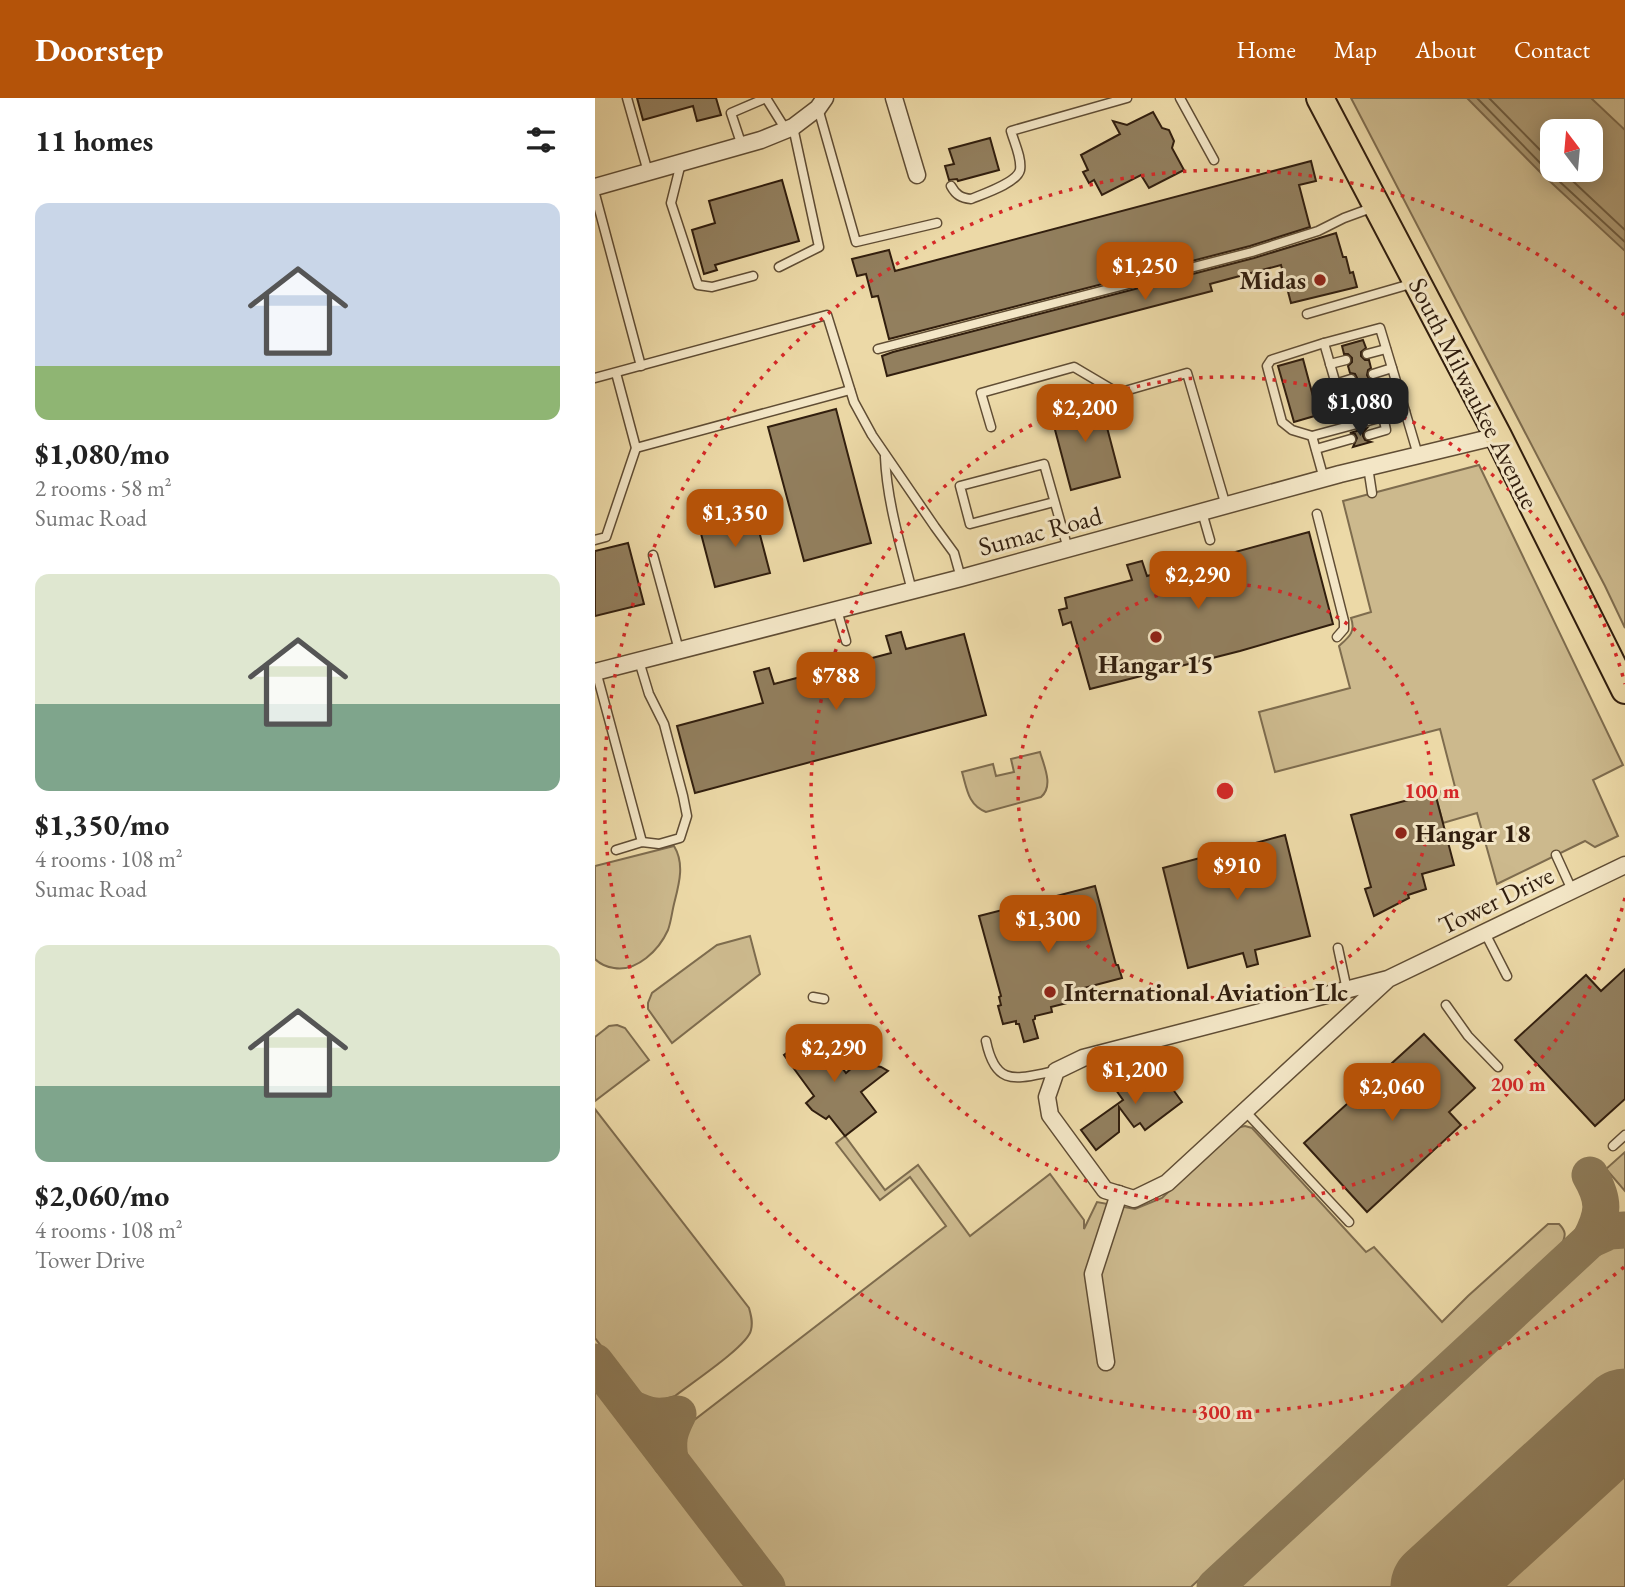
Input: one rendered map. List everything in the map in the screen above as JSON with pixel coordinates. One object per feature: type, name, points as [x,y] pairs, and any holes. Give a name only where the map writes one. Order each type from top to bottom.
[{"type":"main road","name":"South Milwaukee Avenue","points":[[1320,98],[1498,436],[1625,690]]},
{"type":"street","points":[[894,98],[917,175]]},
{"type":"street","points":[[595,187],[742,146],[789,129],[821,103]]},
{"type":"street","name":"Sumac Road","points":[[596,672],[961,578],[1368,467],[1498,436]]},
{"type":"street","name":"Tower Drive","points":[[1056,1071],[1083,1058],[1388,979],[1625,865]]},
{"type":"street","name":"Tower Drive","points":[[1119,1194],[1134,1199],[1167,1183],[1388,979]]},
{"type":"street","points":[[1056,1071],[1047,1097],[1050,1115],[1105,1190],[1119,1194],[1093,1275],[1106,1362]]},
{"type":"lane","points":[[627,98],[647,173]]},
{"type":"lane","points":[[742,146],[731,113],[766,98],[789,129],[819,247],[779,267]]},
{"type":"lane","points":[[951,186],[956,194],[971,200],[1015,179],[1020,172],[1020,162],[1011,131],[1127,98]]},
{"type":"lane","points":[[1180,98],[1214,160]]},
{"type":"lane","points":[[821,103],[856,242],[937,223]]},
{"type":"lane","points":[[681,163],[671,203],[698,285],[712,287],[753,275]]},
{"type":"lane","points":[[595,194],[641,366]]},
{"type":"lane","points":[[878,349],[1252,252],[1318,231],[1377,206]]},
{"type":"lane","points":[[1307,314],[1417,283]]},
{"type":"lane","points":[[595,378],[827,316],[854,402],[885,454],[954,553],[961,578]]},
{"type":"lane","points":[[1405,411],[1312,436],[1292,430],[1282,422],[1267,366],[1271,360],[1380,328],[1386,349],[1405,411],[1418,455]]},
{"type":"lane","points":[[1324,343],[1348,426]]},
{"type":"lane","points":[[1367,354],[1386,349]]},
{"type":"lane","points":[[1330,364],[1346,359]]},
{"type":"lane","points":[[991,427],[981,393],[1074,367],[1118,393],[1187,373],[1226,506]]},
{"type":"lane","points":[[1373,374],[1392,368]]},
{"type":"lane","points":[[595,540],[606,537],[636,448],[616,373]]},
{"type":"lane","points":[[1335,384],[1352,379]]},
{"type":"lane","points":[[1378,394],[1398,388]]},
{"type":"lane","points":[[636,448],[850,390]]},
{"type":"lane","points":[[1341,403],[1357,399]]},
{"type":"lane","points":[[1369,435],[1386,429],[1383,416]]},
{"type":"lane","points":[[1312,436],[1324,479]]},
{"type":"lane","points":[[1316,449],[1351,439]]},
{"type":"lane","points":[[885,454],[894,518],[912,591]]},
{"type":"lane","points":[[1054,502],[970,524],[960,486],[1044,464],[1068,549]]},
{"type":"lane","points":[[1368,467],[1372,493]]},
{"type":"lane","points":[[1202,512],[1210,540]]},
{"type":"lane","points":[[1317,514],[1344,621],[1344,629],[1337,637]]},
{"type":"lane","points":[[653,555],[680,650]]},
{"type":"lane","points":[[837,610],[846,641]]},
{"type":"lane","points":[[616,850],[642,842],[659,844],[680,838],[687,816],[664,724],[649,694],[639,660]]},
{"type":"lane","points":[[596,672],[642,842]]},
{"type":"lane","points":[[1556,855],[1571,890]]},
{"type":"lane","points":[[1485,933],[1507,975]]},
{"type":"lane","points":[[1338,948],[1347,989]]},
{"type":"lane","points":[[813,997],[824,999]]},
{"type":"lane","points":[[1446,1004],[1468,1036],[1497,1067]]},
{"type":"lane","points":[[986,1041],[994,1067],[1007,1077],[1056,1071]]},
{"type":"lane","points":[[1245,1111],[1349,1222]]},
{"type":"lane","points":[[1613,1146],[1625,1135]]},
{"type":"shaded area","points":[[1351,98],[1625,98],[1625,628],[1605,586]]},
{"type":"shaded area","points":[[1479,465],[1623,765],[1593,780],[1618,836],[1595,847],[1585,841],[1497,884],[1477,813],[1443,823],[1435,793],[1455,787],[1440,729],[1275,772],[1259,712],[1350,688],[1339,646],[1352,631],[1351,618],[1371,612],[1343,501]]},
{"type":"shaded area","points":[[1040,752],[1047,782],[1041,797],[986,812],[975,805],[962,772],[993,764],[996,776],[1014,772],[1011,759]]},
{"type":"shaded area","points":[[674,846],[680,874],[670,924],[664,938],[653,952],[631,967],[614,968],[599,962],[595,959],[595,866]]},
{"type":"shaded area","points":[[750,936],[760,974],[672,1043],[648,1009],[652,993],[717,945]]},
{"type":"shaded area","points":[[609,1026],[625,1028],[649,1060],[595,1101],[595,1037]]},
{"type":"shaded area","points":[[595,1109],[749,1308],[752,1321],[751,1330],[740,1345],[675,1396],[662,1400],[650,1399],[636,1391],[595,1338]]},
{"type":"shaded area","points":[[1236,1128],[1252,1128],[1366,1252],[1374,1247],[1442,1322],[1548,1224],[1561,1226],[1565,1233],[1562,1244],[1191,1587],[785,1587],[688,1460],[685,1444],[688,1431],[693,1421],[946,1226],[910,1177],[880,1200],[836,1143],[845,1136],[885,1190],[918,1165],[970,1236],[1050,1174],[1084,1220],[1084,1229],[1097,1202],[1135,1209],[1162,1198]]},
{"type":"shaded area","points":[[1625,1152],[1625,1191],[1606,1169]]},
{"type":"shaded area","points":[[1625,1245],[1625,1394],[1413,1587],[1236,1587],[1602,1250]]},
{"type":"shaded area","points":[[595,1388],[747,1587],[595,1587]]},
{"type":"shaded area","points":[[1625,1435],[1625,1587],[1458,1587]]},
{"type":"water","points":[[1467,98],[1591,98],[1625,130],[1625,251],[1551,182],[1603,182],[1603,119],[1540,119],[1540,172]]},
{"type":"building","points":[[637,98],[716,98],[721,115],[697,121],[693,106],[643,120]]},
{"type":"building","points":[[1153,112],[1162,128],[1169,130],[1174,141],[1172,148],[1184,170],[1149,188],[1141,175],[1102,195],[1094,180],[1089,183],[1083,172],[1088,170],[1081,155],[1120,134],[1113,121],[1127,125]]},
{"type":"building","points":[[990,138],[999,170],[958,181],[949,180],[945,166],[954,164],[949,149]]},
{"type":"building","points":[[1311,161],[1316,181],[1299,185],[1310,227],[1250,246],[889,339],[878,296],[872,297],[866,274],[857,276],[852,259],[889,250],[895,271]]},
{"type":"building","points":[[782,180],[799,241],[715,265],[717,270],[704,274],[692,230],[715,223],[709,201]]},
{"type":"building","points":[[1336,233],[1343,257],[1346,257],[1350,273],[1353,272],[1357,287],[1291,303],[1281,265],[1210,284],[1212,291],[887,376],[882,356],[893,352],[1254,258]]},
{"type":"building","points":[[1363,340],[1366,348],[1361,352],[1361,356],[1369,360],[1371,368],[1367,375],[1369,379],[1375,380],[1376,388],[1372,395],[1374,399],[1380,400],[1382,409],[1361,414],[1359,405],[1363,397],[1355,393],[1353,385],[1357,378],[1350,373],[1348,366],[1352,358],[1344,354],[1342,346]]},
{"type":"building","points":[[1303,359],[1318,415],[1294,422],[1278,366]]},
{"type":"building","points":[[1099,397],[1120,477],[1071,490],[1050,411]]},
{"type":"building","points":[[836,409],[871,543],[804,561],[768,427]]},
{"type":"building","points":[[1367,428],[1363,436],[1371,442],[1353,447],[1357,438],[1350,433]]},
{"type":"building","points":[[754,512],[770,573],[715,587],[699,526]]},
{"type":"building","points":[[1309,532],[1333,624],[1090,689],[1071,622],[1063,625],[1059,610],[1067,608],[1065,598],[1132,580],[1127,565],[1142,561],[1147,576]]},
{"type":"building","points":[[628,543],[644,604],[595,616],[595,551]]},
{"type":"building","points":[[901,632],[906,649],[964,634],[986,715],[695,793],[677,726],[763,703],[754,672],[769,668],[774,684],[891,653],[886,636]]},
{"type":"building","name":"Hangar 18","points":[[1435,793],[1454,865],[1422,874],[1426,889],[1408,895],[1409,898],[1374,916],[1365,889],[1371,887],[1351,815]]},
{"type":"building","points":[[1285,835],[1310,936],[1255,950],[1258,964],[1247,967],[1243,953],[1188,968],[1163,868]]},
{"type":"building","points":[[1095,886],[1122,978],[1084,988],[1087,998],[1051,1007],[1052,1012],[1035,1016],[1033,1020],[1038,1038],[1024,1042],[1016,1021],[1003,1024],[998,1006],[1001,1005],[1001,996],[979,916]]},
{"type":"building","points":[[1625,969],[1625,1099],[1595,1126],[1515,1040],[1586,975],[1601,991]]},
{"type":"building","points":[[815,1032],[846,1073],[853,1067],[867,1064],[888,1071],[861,1092],[876,1112],[845,1136],[829,1116],[826,1119],[806,1103],[814,1096],[784,1055]]},
{"type":"building","points":[[1424,1034],[1475,1088],[1449,1112],[1461,1125],[1367,1212],[1304,1143]]},
{"type":"building","points":[[1153,1062],[1182,1102],[1145,1130],[1140,1123],[1134,1127],[1119,1107],[1119,1132],[1096,1150],[1081,1130],[1123,1100],[1116,1090]]},
{"type":"taxiway","points":[[1590,1175],[1601,1207],[1590,1240],[1610,1231],[1625,1230]]},
{"type":"taxiway","points":[[1215,1587],[1590,1240]]},
{"type":"taxiway","points":[[595,1362],[767,1587]]},
{"type":"taxiway","points":[[631,1408],[654,1416],[678,1414],[669,1436],[670,1460]]},
{"type":"runway","points":[[1437,1587],[1625,1415]]},
{"type":"place","name":"Midas","points":[[1320,280]]},
{"type":"place","name":"Hangar 15","points":[[1156,637]]},
{"type":"place","name":"Hangar 18","points":[[1401,833]]},
{"type":"place","name":"International Aviation Llc","points":[[1050,992]]}]
